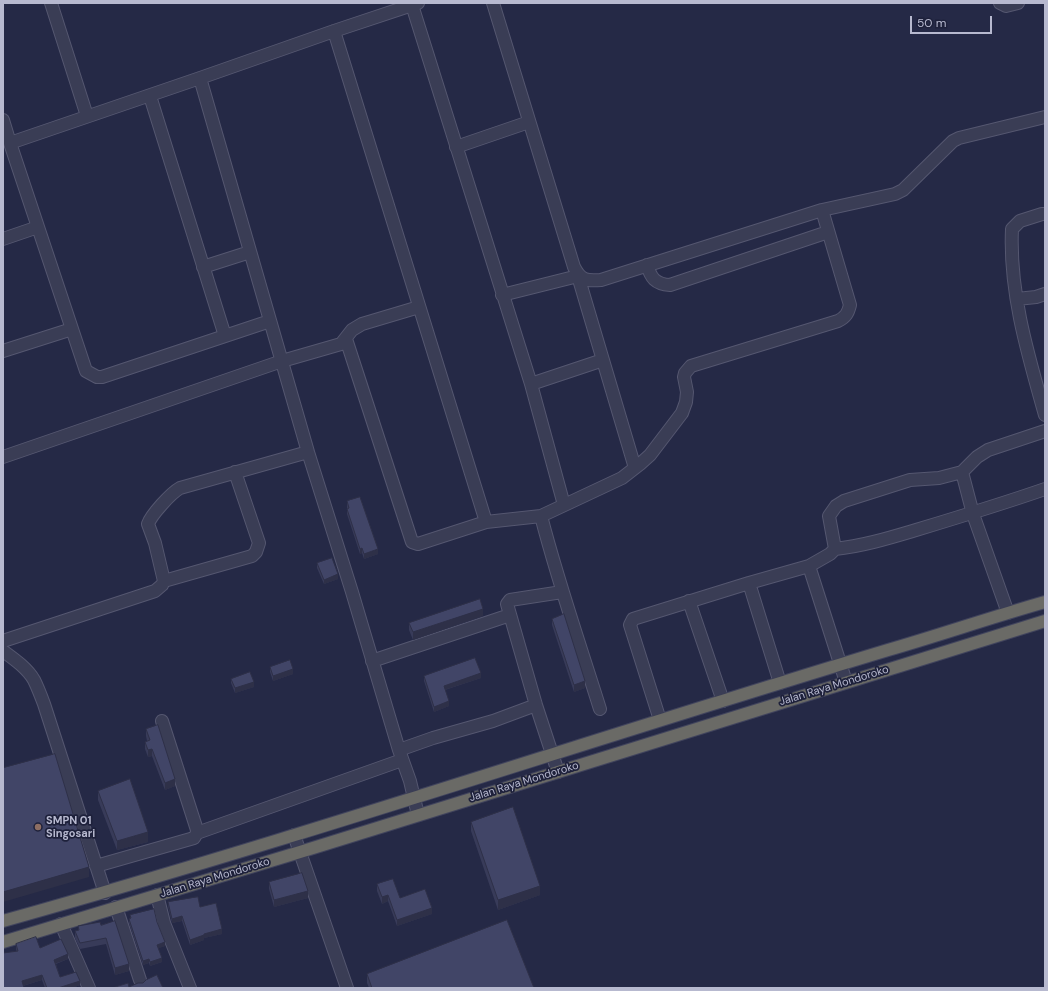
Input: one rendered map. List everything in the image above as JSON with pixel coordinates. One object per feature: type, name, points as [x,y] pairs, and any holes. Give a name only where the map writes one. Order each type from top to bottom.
[{"type":"highway","name":"Jalan Raya Mondoroko","points":[[3,921],[104,893],[294,835],[840,664],[1045,602]]},
{"type":"highway","points":[[1026,608],[1031,625]]},
{"type":"highway","name":"Jalan Raya Mondoroko","points":[[3,942],[300,852],[1045,621]]},
{"type":"highway","points":[[647,724],[653,742]]},
{"type":"street","points":[[51,3],[87,116]]},
{"type":"street","points":[[493,3],[578,276],[635,468]]},
{"type":"street","points":[[1000,3],[1006,6],[1018,3]]},
{"type":"street","points":[[10,143],[415,4],[456,147],[531,384],[564,505]]},
{"type":"street","points":[[334,31],[486,522]]},
{"type":"street","points":[[200,78],[308,452],[352,592],[418,815]]},
{"type":"street","points":[[150,96],[225,336]]},
{"type":"street","points":[[502,295],[578,276],[587,280],[601,280],[822,210],[895,194],[903,190],[953,141],[1045,117]]},
{"type":"street","points":[[3,120],[86,371],[97,377],[102,377],[270,322]]},
{"type":"street","points":[[456,147],[529,122]]},
{"type":"street","points":[[346,340],[412,542],[418,544],[486,522],[541,516],[622,478],[650,455],[682,413],[686,402],[687,392],[684,377],[685,373],[691,366],[844,318],[848,313],[850,306],[822,210]]},
{"type":"street","points":[[1045,214],[1020,221],[1012,229],[1011,247],[1013,277],[1017,299],[1028,353],[1045,415]]},
{"type":"street","points":[[3,238],[38,227]]},
{"type":"street","points":[[647,265],[650,275],[654,279],[670,285],[828,232]]},
{"type":"street","points":[[203,267],[250,252]]},
{"type":"street","points":[[1017,299],[1036,297],[1045,294]]},
{"type":"street","points":[[3,457],[282,361],[341,344],[346,340],[352,330],[362,324],[419,307]]},
{"type":"street","points":[[3,351],[72,329]]},
{"type":"street","points":[[531,384],[603,360]]},
{"type":"street","points":[[835,549],[829,516],[836,506],[844,501],[910,480],[939,478],[962,472],[977,457],[988,450],[1045,431]]},
{"type":"street","points":[[164,581],[155,543],[148,524],[151,518],[175,492],[180,488],[308,452]]},
{"type":"street","points":[[3,641],[156,591],[164,581],[252,556],[256,552],[259,542],[235,472]]},
{"type":"street","points":[[962,472],[973,514],[1008,613]]},
{"type":"street","points":[[660,720],[630,625],[633,619],[809,566],[830,554],[835,549],[851,547],[879,540],[973,514],[1045,489]]},
{"type":"street","points":[[541,516],[560,587],[600,709]]},
{"type":"street","points":[[809,566],[846,682]]},
{"type":"street","points":[[749,583],[780,683]]},
{"type":"street","points":[[558,772],[536,705],[507,604],[510,600],[560,587]]},
{"type":"street","points":[[689,601],[723,701]]},
{"type":"street","points":[[372,660],[510,615]]},
{"type":"street","points":[[3,651],[29,673],[34,680],[44,704],[104,893]]},
{"type":"street","points":[[96,866],[194,838],[197,833],[400,755],[433,738],[493,721],[536,705]]},
{"type":"street","points":[[162,722],[197,833]]},
{"type":"street","points":[[294,835],[347,988]]},
{"type":"street","points":[[157,895],[164,923],[190,988]]},
{"type":"street","points":[[116,907],[140,980]]},
{"type":"street","points":[[61,924],[89,988]]},
{"type":"building","points":[[360,497],[378,549],[364,554],[362,548],[360,549],[347,509],[349,508],[347,501]]},
{"type":"building","points":[[332,558],[338,574],[324,580],[317,563]]},
{"type":"building","points":[[480,599],[483,609],[413,632],[409,623]]},
{"type":"building","points":[[564,614],[585,681],[574,685],[552,619]]},
{"type":"building","points":[[475,658],[481,673],[444,686],[449,701],[434,707],[424,676]]},
{"type":"building","points":[[290,660],[293,669],[273,676],[270,667]]},
{"type":"building","points":[[250,672],[254,682],[235,688],[231,679]]},
{"type":"building","points":[[158,725],[175,779],[165,783],[152,749],[148,750],[145,742],[150,740],[146,729]]},
{"type":"building","name":"SMPN 01 Singosari","points":[[55,754],[89,867],[3,892],[3,768]]},
{"type":"building","points":[[130,779],[148,832],[117,841],[98,791]]},
{"type":"building","points":[[513,807],[540,886],[498,900],[471,822]]},
{"type":"building","points":[[302,873],[308,891],[274,900],[269,882]]},
{"type":"building","points":[[393,879],[400,898],[425,889],[432,908],[397,920],[388,895],[382,897],[377,884]]},
{"type":"building","points":[[198,897],[200,907],[216,903],[222,929],[190,940],[182,916],[172,919],[168,902]]},
{"type":"building","points":[[154,909],[157,922],[165,942],[157,945],[162,958],[150,962],[149,959],[143,961],[129,919],[131,918],[130,915]]},
{"type":"building","points":[[507,920],[534,988],[372,988],[367,974]]},
{"type":"building","points":[[115,921],[129,964],[115,968],[106,938],[80,943],[75,931],[79,930],[78,926],[100,922],[101,925]]},
{"type":"building","points":[[36,937],[40,948],[61,939],[68,954],[54,960],[60,977],[76,972],[80,981],[58,988],[47,988],[42,975],[22,981],[24,988],[3,988],[3,953],[18,951],[16,944]]},
{"type":"building","points":[[157,975],[163,988],[112,988],[128,983],[129,987],[138,983],[143,983]]},
{"type":"place","name":"SMPN 01 Singosari","points":[[38,827]]}]
